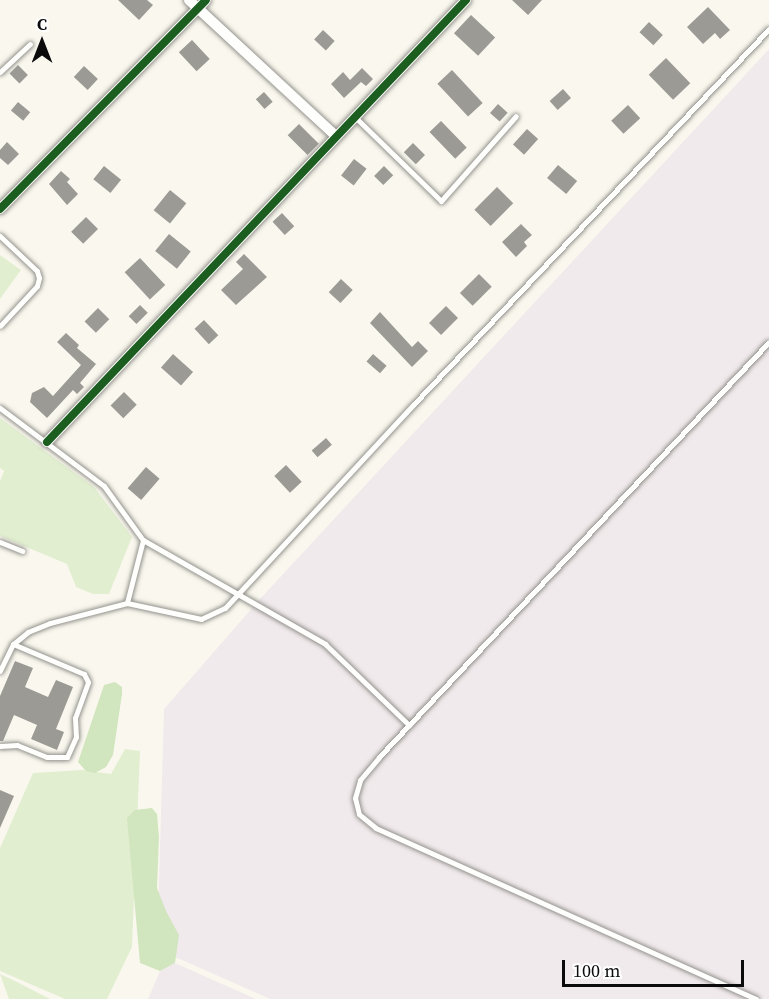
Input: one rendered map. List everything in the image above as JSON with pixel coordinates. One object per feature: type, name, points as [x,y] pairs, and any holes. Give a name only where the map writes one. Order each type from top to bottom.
[{"type":"street","points":[[189,0],[202,4],[336,136]]},
{"type":"street","points":[[47,442],[466,0]]},
{"type":"street","points":[[0,209],[202,4]]},
{"type":"lane","points":[[0,671],[13,644],[28,632],[50,623],[127,603],[201,619],[225,609],[286,540],[769,29]]},
{"type":"lane","points":[[0,72],[30,44]]},
{"type":"lane","points":[[355,117],[441,201],[516,116]]},
{"type":"lane","points":[[0,236],[37,271],[39,278],[37,286],[0,326]]},
{"type":"lane","points":[[756,999],[376,828],[359,814],[355,798],[360,780],[408,725],[769,342]]},
{"type":"lane","points":[[0,408],[105,486],[143,540],[325,644],[408,725]]},
{"type":"lane","points":[[127,603],[143,540]]},
{"type":"lane","points":[[0,542],[22,551]]},
{"type":"lane","points":[[0,746],[17,745],[47,758],[67,758],[76,737],[75,718],[88,682],[84,674],[13,644]]},
{"type":"shaded area","points":[[769,49],[769,999],[270,999],[157,949],[164,709],[259,600]]},
{"type":"shaded area","points":[[175,963],[256,999],[148,999],[160,971]]},
{"type":"green space","points":[[0,255],[21,270],[0,299]]},
{"type":"green space","points":[[0,418],[94,487],[132,537],[109,594],[93,594],[76,587],[67,564],[0,536],[0,481],[4,471],[0,468]]},
{"type":"green space","points":[[115,682],[122,687],[122,694],[113,755],[106,767],[95,773],[86,771],[78,762],[104,685]]},
{"type":"green space","points":[[125,749],[140,751],[132,947],[107,999],[65,999],[0,971],[0,848],[33,773],[82,770],[111,774]]},
{"type":"green space","points":[[152,808],[157,814],[159,837],[157,888],[179,935],[175,963],[160,971],[140,963],[127,818],[135,810]]},
{"type":"green space","points":[[0,974],[13,980],[50,999],[9,999]]},
{"type":"building","points":[[118,0],[147,0],[153,5],[139,20]]},
{"type":"building","points":[[512,0],[542,0],[528,15]]},
{"type":"building","points":[[708,7],[730,30],[720,39],[715,33],[703,44],[687,27]]},
{"type":"building","points":[[471,15],[495,38],[478,56],[454,33]]},
{"type":"building","points":[[649,22],[663,35],[653,45],[639,32]]},
{"type":"building","points":[[323,30],[335,41],[326,50],[314,40]]},
{"type":"building","points":[[192,40],[210,59],[197,71],[179,52]]},
{"type":"building","points":[[666,58],[690,83],[673,100],[649,75]]},
{"type":"building","points":[[18,65],[28,75],[19,83],[10,73]]},
{"type":"building","points":[[84,66],[98,79],[88,90],[74,77]]},
{"type":"building","points":[[362,68],[373,79],[366,86],[361,82],[344,98],[331,84],[343,72],[350,80]]},
{"type":"building","points":[[452,70],[483,103],[468,117],[437,84]]},
{"type":"building","points":[[563,89],[571,98],[558,110],[550,101]]},
{"type":"building","points":[[264,92],[273,102],[265,109],[256,99]]},
{"type":"building","points":[[18,102],[30,112],[23,121],[11,110]]},
{"type":"building","points":[[498,104],[508,113],[500,122],[490,113]]},
{"type":"building","points":[[628,105],[640,118],[623,134],[611,121]]},
{"type":"building","points":[[441,121],[467,148],[455,159],[429,132]]},
{"type":"building","points":[[299,124],[319,144],[307,155],[288,135]]},
{"type":"building","points":[[527,129],[538,139],[524,155],[513,145]]},
{"type":"building","points":[[7,142],[19,154],[8,165],[0,158],[0,150]]},
{"type":"building","points":[[413,143],[425,155],[416,164],[404,152]]},
{"type":"building","points":[[354,159],[367,169],[354,185],[341,176]]},
{"type":"building","points":[[558,165],[577,181],[566,194],[547,178]]},
{"type":"building","points":[[104,166],[121,180],[110,193],[93,179]]},
{"type":"building","points":[[384,166],[393,175],[383,185],[374,176]]},
{"type":"building","points":[[61,171],[70,179],[67,182],[78,194],[67,205],[49,184]]},
{"type":"building","points":[[497,187],[513,203],[491,226],[474,210]]},
{"type":"building","points":[[170,190],[186,203],[170,223],[154,210]]},
{"type":"building","points":[[282,213],[294,226],[285,235],[272,222]]},
{"type":"building","points":[[86,217],[98,229],[83,244],[71,232]]},
{"type":"building","points":[[521,224],[532,235],[524,242],[527,246],[516,257],[502,242]]},
{"type":"building","points":[[169,234],[191,252],[177,269],[155,251]]},
{"type":"building","points":[[244,254],[267,277],[236,305],[221,290],[243,269],[236,262]]},
{"type":"building","points":[[140,258],[165,285],[150,299],[125,272]]},
{"type":"building","points":[[479,274],[492,287],[473,306],[460,293]]},
{"type":"building","points":[[341,279],[353,290],[340,303],[329,292]]},
{"type":"building","points":[[140,305],[148,313],[136,324],[129,316]]},
{"type":"building","points":[[446,306],[458,318],[441,335],[429,323]]},
{"type":"building","points":[[98,308],[109,319],[96,333],[85,321]]},
{"type":"building","points":[[380,312],[412,347],[418,341],[428,351],[412,367],[370,323]]},
{"type":"building","points":[[204,320],[218,335],[209,344],[194,329]]},
{"type":"building","points":[[66,333],[79,345],[77,348],[96,364],[80,383],[84,387],[77,394],[73,390],[47,418],[30,402],[32,393],[44,387],[53,396],[81,365],[57,342]]},
{"type":"building","points":[[173,354],[193,372],[181,385],[161,367]]},
{"type":"building","points":[[373,354],[387,366],[380,373],[366,362]]},
{"type":"building","points":[[124,392],[137,405],[123,418],[111,405]]},
{"type":"building","points":[[326,438],[332,445],[318,457],[312,450]]},
{"type":"building","points":[[286,465],[302,482],[290,493],[274,476]]},
{"type":"building","points":[[146,467],[160,479],[141,500],[128,488]]},
{"type":"building","points":[[15,661],[33,668],[25,687],[48,697],[56,680],[73,687],[56,729],[64,732],[57,750],[31,739],[37,725],[14,715],[3,741],[0,741],[0,696]]},
{"type":"building","points":[[0,790],[14,796],[0,828]]},
{"type":"cycle path","points":[[0,209],[206,0]]},
{"type":"cycle path","points":[[47,442],[466,0]]}]
